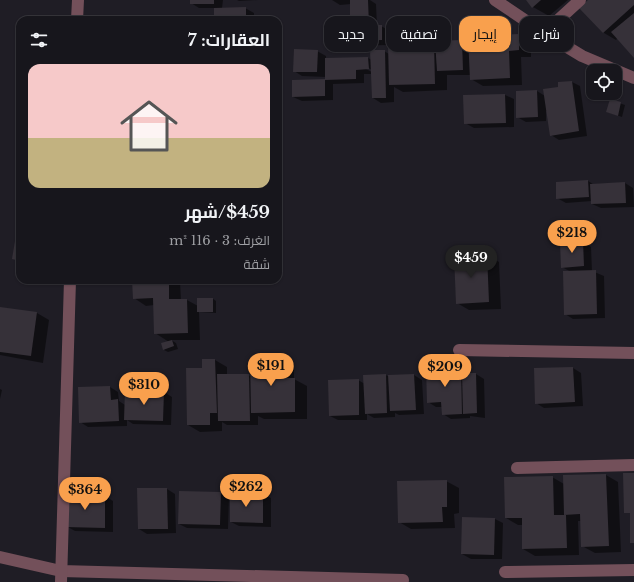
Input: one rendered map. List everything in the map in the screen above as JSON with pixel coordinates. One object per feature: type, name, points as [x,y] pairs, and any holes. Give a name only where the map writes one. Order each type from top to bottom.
[{"type":"street","points":[[77,16],[78,0]]},
{"type":"street","points":[[495,0],[519,17]]},
{"type":"street","points":[[563,16],[580,0]]},
{"type":"street","points":[[574,51],[634,78]]},
{"type":"street","points":[[61,577],[70,284]]},
{"type":"street","points":[[459,350],[634,352]]},
{"type":"street","points":[[517,468],[634,465]]},
{"type":"street","points":[[0,557],[61,577],[403,580]]},
{"type":"street","points":[[505,572],[634,570]]},
{"type":"building","points":[[190,0],[214,0],[214,4],[190,4]]},
{"type":"building","points":[[350,0],[368,0],[369,16],[350,16]]},
{"type":"building","points":[[526,0],[541,0],[532,8]]},
{"type":"building","points":[[588,0],[634,0],[634,5],[603,33],[579,8]]},
{"type":"building","points":[[246,7],[246,16],[214,16],[214,8]]},
{"type":"building","points":[[634,13],[634,58],[611,32]]},
{"type":"building","points":[[378,25],[382,25],[382,40],[378,40]]},
{"type":"building","points":[[511,34],[519,34],[519,50],[511,51]]},
{"type":"building","points":[[451,40],[459,40],[459,52],[462,52],[463,70],[437,71],[436,52],[451,52]]},
{"type":"building","points":[[294,49],[318,50],[317,72],[293,72]]},
{"type":"building","points":[[385,50],[386,98],[372,98],[370,52]]},
{"type":"building","points":[[388,52],[434,52],[435,84],[389,85]]},
{"type":"building","points":[[469,52],[509,52],[510,78],[470,80]]},
{"type":"building","points":[[368,57],[369,69],[356,70],[356,79],[325,80],[325,96],[292,97],[292,80],[325,79],[325,58]]},
{"type":"building","points":[[572,81],[579,131],[550,136],[543,89],[558,87],[558,82]]},
{"type":"building","points":[[537,90],[538,117],[516,118],[516,91]]},
{"type":"building","points":[[505,94],[506,123],[464,124],[463,95]]},
{"type":"building","points":[[610,100],[621,102],[618,116],[606,112]]},
{"type":"building","points":[[588,180],[589,197],[556,199],[556,182]]},
{"type":"building","points":[[625,182],[626,203],[591,204],[590,184]]},
{"type":"building","points":[[571,227],[572,236],[561,237],[560,228]]},
{"type":"building","points":[[16,235],[16,260],[12,259]]},
{"type":"building","points":[[583,241],[584,266],[561,268],[560,242]]},
{"type":"building","points":[[487,254],[489,302],[456,304],[454,255]]},
{"type":"building","points":[[596,270],[597,314],[564,315],[563,271]]},
{"type":"building","points":[[132,284],[169,284],[169,299],[187,299],[188,333],[154,334],[153,298],[133,299]]},
{"type":"building","points":[[197,298],[213,298],[213,312],[197,312]]},
{"type":"building","points":[[0,307],[37,312],[31,356],[0,352]]},
{"type":"building","points":[[172,340],[174,346],[163,350],[161,343]]},
{"type":"building","points":[[282,356],[282,378],[295,378],[295,412],[251,413],[250,357]]},
{"type":"building","points":[[202,359],[215,359],[217,413],[210,413],[210,425],[187,425],[186,368],[202,368]]},
{"type":"building","points":[[461,366],[462,414],[442,415],[441,402],[427,403],[426,367]]},
{"type":"building","points":[[573,367],[575,402],[535,404],[534,368]]},
{"type":"building","points":[[462,373],[476,373],[477,413],[463,414]]},
{"type":"building","points":[[217,374],[249,374],[250,421],[218,421]]},
{"type":"building","points":[[386,374],[387,413],[365,414],[363,375]]},
{"type":"building","points":[[414,374],[416,410],[390,411],[388,375]]},
{"type":"building","points":[[359,379],[359,415],[329,416],[328,380]]},
{"type":"building","points":[[110,386],[111,400],[118,399],[119,421],[79,423],[78,387]]},
{"type":"building","points":[[125,390],[164,391],[163,421],[124,420]]},
{"type":"building","points":[[623,473],[634,473],[634,543],[630,543],[630,513],[624,513]]},
{"type":"building","points":[[606,474],[609,546],[581,547],[580,514],[564,515],[563,475]]},
{"type":"building","points":[[553,476],[554,515],[566,515],[567,548],[522,549],[522,518],[505,518],[504,477]]},
{"type":"building","points":[[447,480],[447,507],[442,507],[443,522],[398,523],[397,481]]},
{"type":"building","points":[[137,488],[167,488],[168,529],[138,529]]},
{"type":"building","points":[[179,491],[221,492],[220,525],[178,524]]},
{"type":"building","points":[[230,492],[263,493],[263,523],[230,522]]},
{"type":"building","points":[[66,495],[105,495],[105,528],[65,527]]},
{"type":"building","points":[[462,517],[495,518],[494,555],[461,554]]}]
